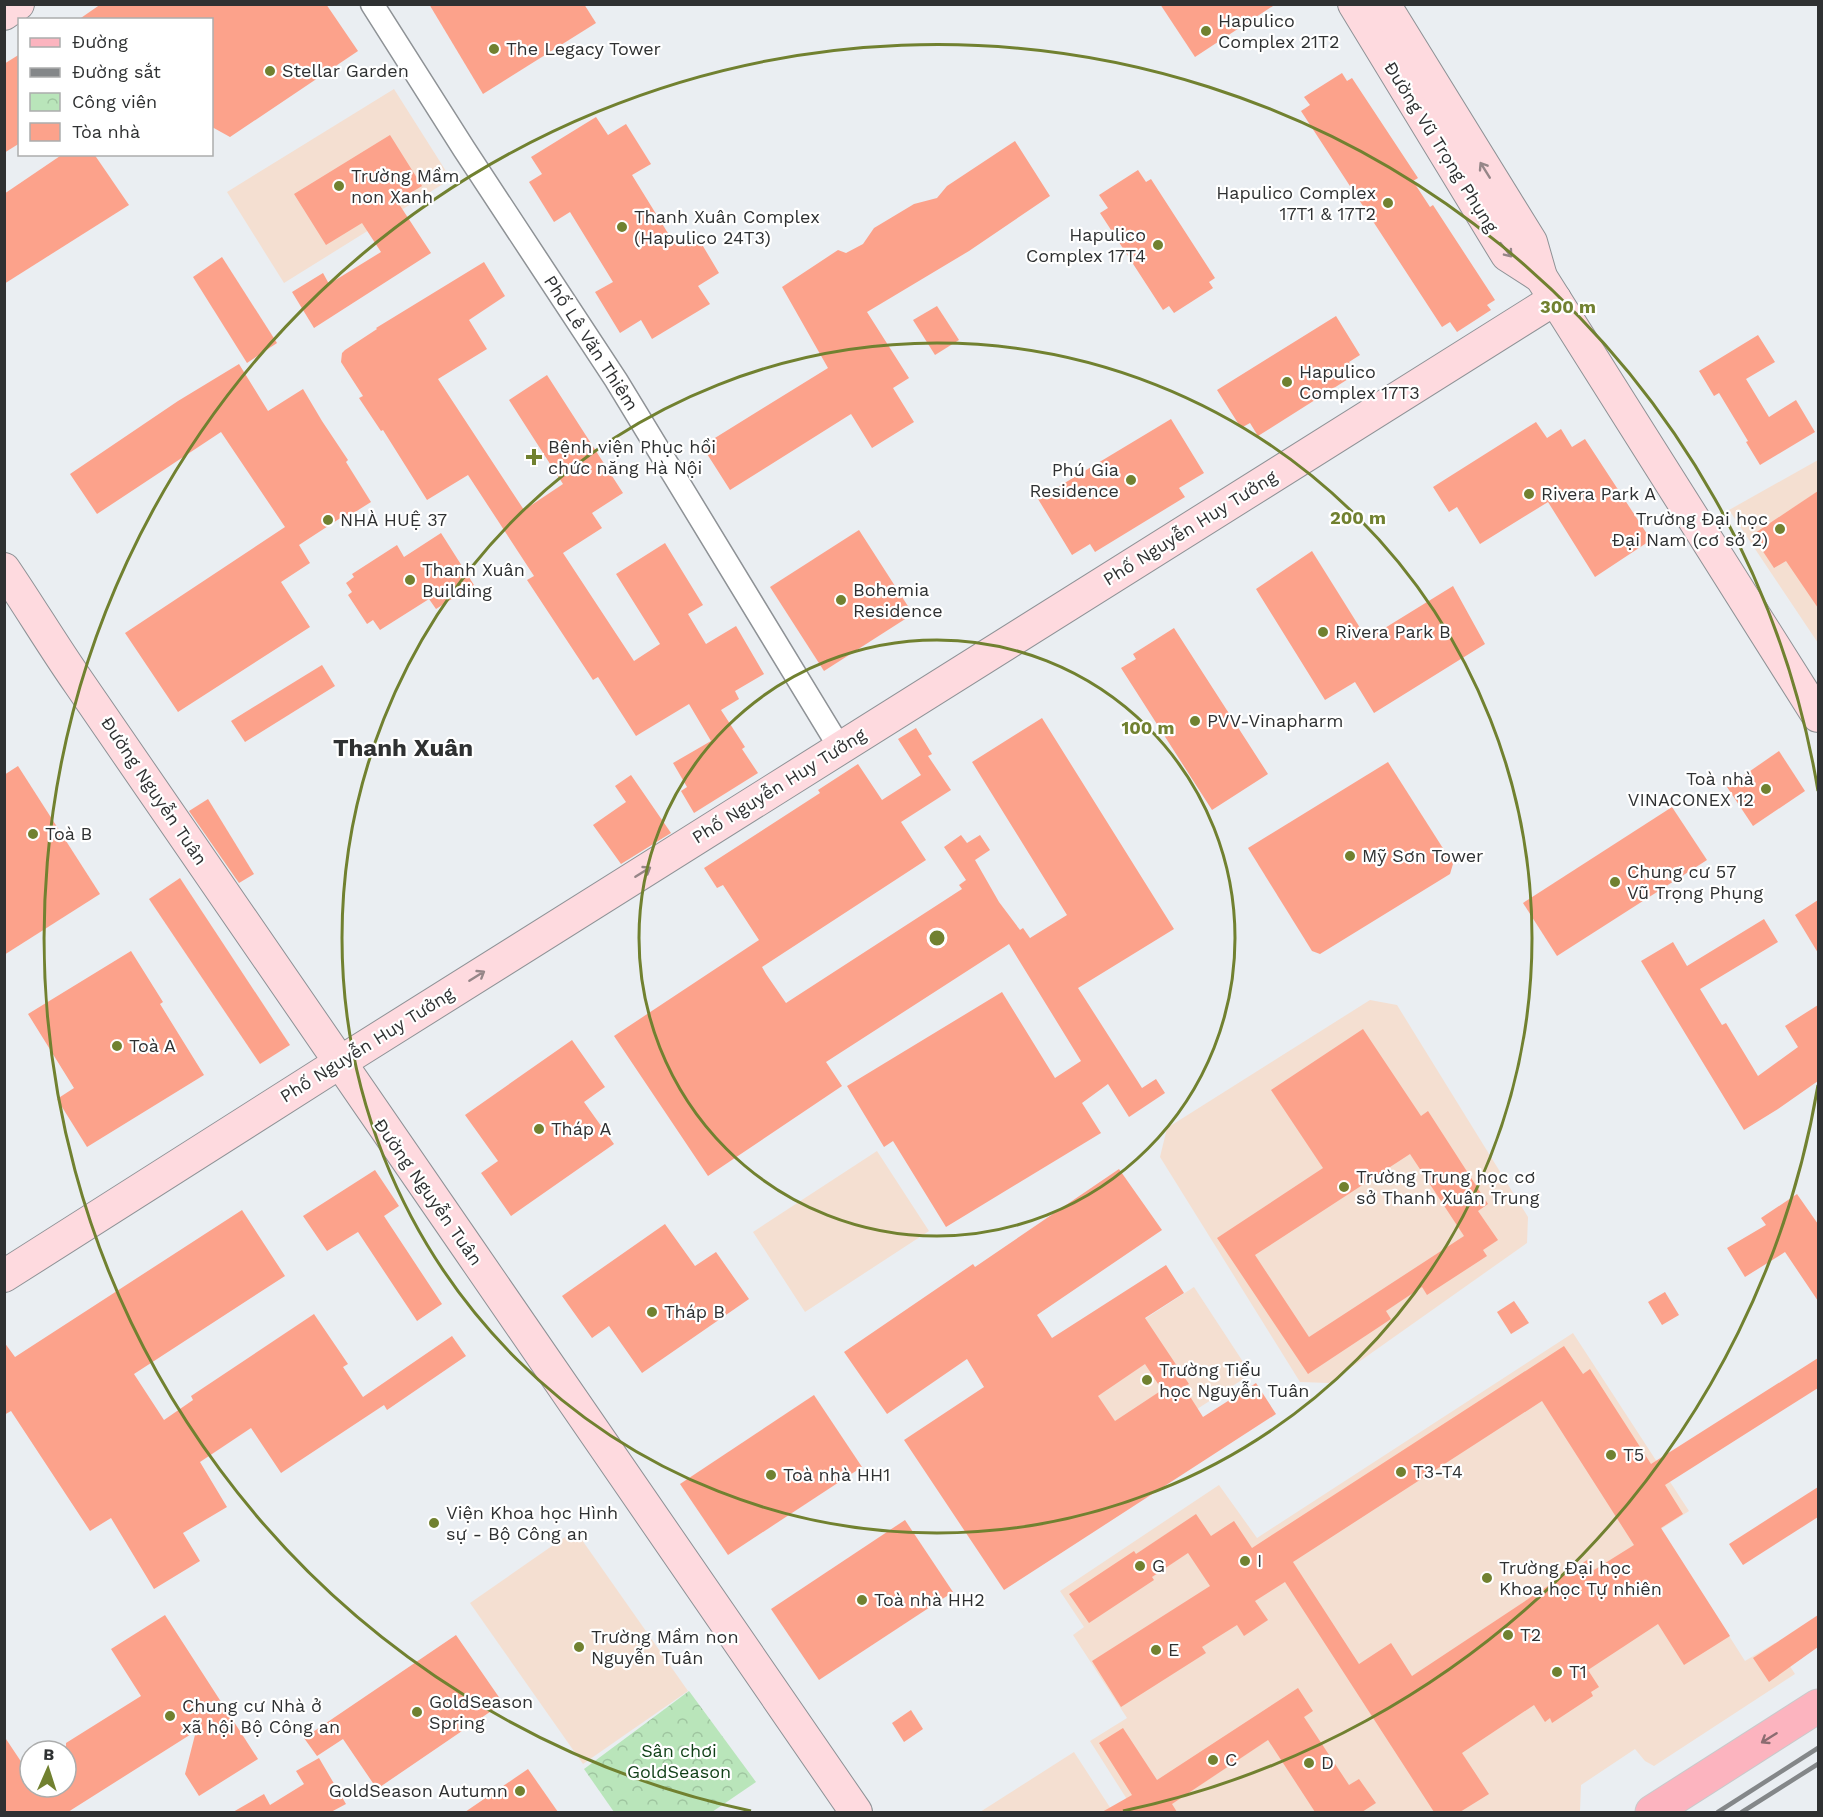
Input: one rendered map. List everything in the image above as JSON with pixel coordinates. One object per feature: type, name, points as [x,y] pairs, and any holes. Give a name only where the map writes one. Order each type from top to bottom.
[{"type":"main road","points":[[1652,1812],[1818,1706]]},
{"type":"street","points":[[4,14],[18,4]]},
{"type":"street","name":"Phố Lê Văn Thiêm","points":[[372,4],[464,150],[616,380],[840,748]]},
{"type":"street","name":"Đường Vũ Trọng Phụng","points":[[1354,4],[1508,255],[1548,288]]},
{"type":"street","name":"Đường Vũ Trọng Phụng","points":[[1384,4],[1531,242],[1548,288],[1818,716]]},
{"type":"street","name":"Phố Nguyễn Huy Tưởng","points":[[4,1276],[840,748],[1548,288]]},
{"type":"street","name":"Đường Nguyễn Tuân","points":[[4,569],[77,680],[132,757],[339,1063],[856,1812]]},
{"type":"shaded area","name":"Trường Mầm non Xanh","points":[[394,89],[451,179],[284,283],[227,192]]},
{"type":"shaded area","name":"Trường Đại học Đại Nam (cơ sở 2)","points":[[1818,460],[1818,643],[1729,510]]},
{"type":"shaded area","name":"Trường Trung học cơ sở Thanh Xuân Trung","points":[[1370,1000],[1397,1005],[1528,1217],[1527,1243],[1329,1383],[1300,1382],[1160,1157],[1167,1128]]},
{"type":"shaded area","points":[[877,1151],[929,1231],[805,1312],[753,1232]]},
{"type":"shaded area","name":"Trường Tiểu học Nguyễn Tuân","points":[[1194,1287],[1251,1374],[1111,1465],[1042,1386]]},
{"type":"shaded area","name":"Trường Đại học Khoa học Tự nhiên","points":[[1573,1333],[1689,1511],[1661,1529],[1745,1661],[1775,1643],[1795,1674],[1654,1766],[1645,1761],[1635,1749],[1581,1785],[1580,1811],[1577,1812],[1135,1812],[1090,1741],[1127,1718],[1073,1635],[1084,1627],[1060,1591],[1219,1485],[1257,1538]]},
{"type":"shaded area","name":"Trường Mầm non Nguyễn Tuân","points":[[575,1530],[688,1691],[583,1764],[470,1603]]},
{"type":"shaded area","points":[[1074,1752],[1113,1812],[980,1812]]},
{"type":"green space","name":"Sân chơi GoldSeason","points":[[689,1691],[756,1782],[712,1812],[614,1812],[584,1769]]},
{"type":"building","name":"Stellar Garden","points":[[101,4],[326,4],[358,51],[230,137],[213,128],[213,18],[81,18]]},
{"type":"building","name":"The Legacy Tower","points":[[429,4],[584,4],[596,23],[483,94]]},
{"type":"building","name":"Hapulico Complex 21T2","points":[[1160,4],[1276,4],[1195,57]]},
{"type":"building","points":[[18,55],[18,144],[4,153],[4,64]]},
{"type":"building","name":"Hapulico Complex 17T1 & 17T2","points":[[1342,73],[1347,81],[1352,78],[1418,178],[1413,181],[1430,207],[1433,205],[1495,300],[1487,305],[1491,310],[1457,332],[1450,322],[1442,327],[1301,111],[1310,105],[1304,97]]},
{"type":"building","name":"Thanh Xuân Complex (Hapulico 24T3)","points":[[596,117],[608,135],[626,124],[651,164],[632,175],[674,243],[694,231],[719,273],[698,286],[710,304],[652,339],[641,320],[620,333],[595,292],[613,282],[570,212],[554,222],[529,182],[542,174],[531,157]]},
{"type":"building","points":[[390,135],[422,186],[397,201],[431,253],[314,328],[292,292],[323,273],[329,284],[381,252],[362,223],[326,245],[294,194]]},
{"type":"building","points":[[1015,141],[1050,196],[969,251],[867,312],[909,378],[893,388],[914,422],[872,448],[851,414],[730,490],[702,446],[828,368],[782,287],[838,250],[846,253],[863,244],[874,228],[914,204],[937,198],[947,186]]},
{"type":"building","points":[[60,156],[95,156],[129,205],[4,284],[4,194]]},
{"type":"building","name":"Hapulico Complex 17T4","points":[[1138,170],[1146,182],[1151,179],[1215,278],[1209,282],[1213,288],[1174,313],[1169,306],[1163,310],[1100,213],[1108,208],[1099,195]]},
{"type":"building","points":[[222,257],[277,343],[247,363],[193,277]]},
{"type":"building","points":[[484,262],[505,296],[469,320],[487,349],[438,379],[524,510],[563,484],[509,400],[547,375],[623,493],[592,513],[602,528],[563,553],[634,661],[660,644],[616,574],[665,543],[703,605],[688,614],[706,644],[736,626],[764,674],[735,691],[739,699],[721,710],[745,747],[742,749],[758,773],[694,813],[681,791],[687,787],[673,763],[711,741],[689,704],[636,736],[598,677],[593,680],[527,580],[534,576],[468,475],[427,500],[383,430],[381,431],[359,398],[363,396],[341,362],[342,353],[345,350],[376,328]]},
{"type":"building","points":[[937,306],[959,340],[935,355],[913,320]]},
{"type":"building","name":"Hapulico Complex 17T3","points":[[1336,316],[1360,355],[1349,362],[1356,374],[1258,436],[1250,423],[1241,428],[1217,390]]},
{"type":"building","points":[[1758,335],[1775,362],[1746,379],[1769,417],[1796,400],[1815,432],[1760,465],[1719,393],[1714,396],[1699,371]]},
{"type":"building","points":[[239,364],[268,411],[303,389],[348,460],[346,462],[371,502],[344,519],[342,517],[299,545],[310,563],[281,582],[310,627],[178,712],[125,633],[285,527],[221,432],[97,514],[70,474],[178,401]]},
{"type":"building","name":"Phú Gia Residence","points":[[1171,419],[1204,473],[1179,488],[1185,497],[1095,552],[1090,544],[1072,555],[1038,499]]},
{"type":"building","name":"Rivera Park A","points":[[1536,422],[1547,438],[1561,429],[1572,447],[1585,439],[1651,540],[1595,577],[1548,502],[1480,544],[1457,507],[1449,512],[1433,487]]},
{"type":"building","points":[[1818,491],[1818,608],[1786,561],[1774,568],[1752,535]]},
{"type":"building","name":"Bohemia Residence","points":[[859,530],[913,614],[824,671],[770,587]]},
{"type":"building","name":"Thanh Xuân Building","points":[[441,533],[474,585],[436,609],[429,599],[380,630],[373,620],[367,624],[348,595],[352,592],[346,583],[354,577],[352,574],[397,545],[404,557]]},
{"type":"building","name":"Rivera Park B","points":[[1312,551],[1367,639],[1453,586],[1485,644],[1374,713],[1355,682],[1325,700],[1256,589]]},
{"type":"building","name":"PVV-Vinapharm","points":[[1174,628],[1268,774],[1212,810],[1121,668],[1136,659],[1133,654]]},
{"type":"building","points":[[322,665],[335,686],[245,742],[231,721]]},
{"type":"building","points":[[1042,718],[1174,929],[1078,988],[1142,1088],[1156,1079],[1165,1093],[1129,1117],[1108,1084],[1082,1103],[1101,1133],[946,1227],[893,1141],[884,1147],[847,1086],[1002,992],[1055,1078],[1081,1061],[1009,944],[826,1062],[842,1086],[708,1176],[614,1036],[759,940],[723,885],[717,888],[704,868],[820,793],[818,790],[858,764],[882,800],[921,775],[898,739],[916,728],[932,754],[928,756],[951,790],[901,822],[926,860],[762,967],[786,1003],[962,889],[959,885],[966,880],[944,847],[961,835],[967,843],[980,835],[990,850],[975,860],[999,902],[1020,930],[1023,928],[1030,938],[1067,915],[972,762]]},
{"type":"building","name":"Toà nhà VINACONEX 12","points":[[1779,751],[1805,791],[1753,826],[1727,787]]},
{"type":"building","name":"Mỹ Sơn Tower","points":[[1388,762],[1453,864],[1450,874],[1320,954],[1312,951],[1248,848]]},
{"type":"building","name":"Toà B","points":[[18,766],[100,894],[4,955],[4,775]]},
{"type":"building","points":[[631,775],[671,833],[621,864],[593,825],[626,802],[615,786]]},
{"type":"building","points":[[208,799],[254,874],[239,883],[189,811]]},
{"type":"building","name":"Chung cư 57 Vũ Trọng Phụng","points":[[1672,807],[1707,860],[1557,956],[1523,903]]},
{"type":"building","points":[[180,878],[290,1045],[260,1064],[149,899]]},
{"type":"building","points":[[1818,900],[1818,953],[1795,915]]},
{"type":"building","points":[[1764,919],[1778,942],[1700,989],[1722,1025],[1726,1023],[1758,1076],[1798,1047],[1785,1026],[1818,1005],[1818,1081],[1744,1130],[1641,961],[1673,942],[1687,966]]},
{"type":"building","name":"Toà A","points":[[131,951],[163,1002],[160,1004],[204,1075],[87,1147],[57,1099],[74,1088],[28,1014]]},
{"type":"building","points":[[1363,1029],[1421,1116],[1428,1111],[1488,1204],[1478,1211],[1498,1240],[1483,1250],[1487,1256],[1427,1295],[1422,1287],[1386,1311],[1391,1319],[1308,1374],[1217,1238],[1323,1168],[1271,1090]],"holes":[[[1410,1154],[1464,1236],[1309,1337],[1255,1255]]]},
{"type":"building","name":"Tháp A","points":[[572,1040],[605,1087],[584,1102],[614,1144],[511,1216],[481,1173],[498,1161],[465,1115]]},
{"type":"building","points":[[1119,1169],[1162,1230],[1037,1315],[1052,1338],[1166,1265],[1184,1293],[1145,1318],[1189,1384],[1184,1387],[1203,1417],[1256,1383],[1276,1414],[1004,1590],[904,1440],[984,1387],[967,1359],[887,1414],[844,1352],[973,1264],[975,1267]],"holes":[[[1145,1364],[1162,1390],[1115,1421],[1098,1396]]]},
{"type":"building","points":[[375,1170],[399,1206],[384,1216],[442,1304],[417,1321],[358,1232],[327,1251],[303,1216]]},
{"type":"building","points":[[1797,1194],[1818,1224],[1818,1301],[1785,1252],[1745,1277],[1727,1248],[1766,1225],[1761,1218]]},
{"type":"building","points":[[242,1210],[285,1276],[134,1374],[164,1420],[193,1400],[191,1396],[314,1314],[348,1364],[343,1367],[363,1397],[452,1336],[466,1356],[387,1410],[384,1405],[281,1473],[251,1428],[200,1462],[227,1507],[183,1533],[200,1561],[154,1589],[111,1518],[90,1531],[11,1411],[4,1415],[4,1342],[15,1357]]},
{"type":"building","name":"Tháp B","points":[[665,1224],[695,1266],[716,1252],[749,1299],[642,1373],[609,1326],[592,1338],[562,1296]]},
{"type":"building","points":[[1665,1292],[1679,1315],[1662,1325],[1648,1302]]},
{"type":"building","points":[[1514,1301],[1529,1323],[1511,1334],[1497,1312]]},
{"type":"building","points":[[1564,1346],[1583,1374],[1590,1369],[1651,1464],[1818,1358],[1818,1388],[1665,1485],[1683,1514],[1661,1528],[1730,1636],[1684,1665],[1658,1624],[1588,1670],[1599,1687],[1591,1692],[1593,1696],[1552,1723],[1550,1718],[1545,1722],[1534,1705],[1462,1753],[1489,1794],[1460,1812],[1434,1812],[1285,1582],[1255,1601],[1268,1620],[1244,1636],[1237,1625],[1202,1647],[1206,1653],[1121,1707],[1092,1661],[1210,1586],[1188,1553],[1152,1577],[1154,1580],[1089,1623],[1069,1594],[1134,1551],[1136,1554],[1196,1514],[1211,1536],[1234,1521],[1252,1548]],"holes":[[[1542,1401],[1634,1545],[1594,1570],[1587,1560],[1412,1676],[1391,1643],[1359,1664],[1293,1562]]]},
{"type":"building","name":"Toà nhà HH1","points":[[814,1395],[862,1467],[728,1555],[680,1484]]},
{"type":"building","points":[[1818,1487],[1818,1517],[1743,1565],[1729,1544]]},
{"type":"building","name":"Toà nhà HH2","points":[[905,1520],[953,1592],[819,1680],[771,1609]]},
{"type":"building","name":"Chung cư Nhà ở xã hội Bộ Công an","points":[[165,1615],[258,1759],[199,1796],[185,1774],[196,1731],[68,1812],[4,1812],[4,1736],[18,1757],[18,1799],[78,1799],[78,1739],[72,1739],[141,1696],[111,1649]]},
{"type":"building","points":[[1818,1615],[1818,1647],[1769,1682],[1753,1658]]},
{"type":"building","name":"GoldSeason Spring","points":[[456,1635],[503,1703],[377,1789],[343,1739],[317,1756],[304,1738]]},
{"type":"building","points":[[1298,1688],[1313,1711],[1304,1717],[1349,1785],[1359,1779],[1376,1803],[1362,1812],[1315,1812],[1268,1740],[1172,1804],[1177,1812],[1102,1812],[1132,1795],[1099,1743],[1123,1728],[1157,1780]]},
{"type":"building","points":[[911,1710],[923,1729],[904,1742],[892,1723]]},
{"type":"building","points":[[319,1758],[346,1804],[331,1812],[233,1812],[264,1794],[270,1805],[304,1784],[296,1771]]},
{"type":"building","name":"GoldSeason Autumn","points":[[528,1769],[558,1812],[465,1812]]},
{"type":"railway","points":[[1718,1812],[1818,1748]]},
{"type":"railway","points":[[1742,1812],[1818,1764]]},
{"type":"place","name":"Hapulico Complex 21T2","points":[[1206,31]]},
{"type":"place","name":"The Legacy Tower","points":[[494,49]]},
{"type":"place","name":"Stellar Garden","points":[[270,71]]},
{"type":"place","name":"Trường Mầm non Xanh","points":[[339,186]]},
{"type":"place","name":"Hapulico Complex 17T1 & 17T2","points":[[1388,203]]},
{"type":"place","name":"Thanh Xuân Complex (Hapulico 24T3)","points":[[622,227]]},
{"type":"place","name":"Hapulico Complex 17T4","points":[[1158,245]]},
{"type":"place","name":"Hapulico Complex 17T3","points":[[1287,382]]},
{"type":"place","name":"Bệnh viện Phục hồi chức năng Hà Nội","points":[[534,457]]},
{"type":"place","name":"Phú Gia Residence","points":[[1131,480]]},
{"type":"place","name":"Rivera Park A","points":[[1529,494]]},
{"type":"place","name":"NHÀ HUỆ 37","points":[[328,520]]},
{"type":"place","name":"Trường Đại học Đại Nam (cơ sở 2)","points":[[1780,529]]},
{"type":"place","name":"Thanh Xuân Building","points":[[410,580]]},
{"type":"place","name":"Bohemia Residence","points":[[841,600]]},
{"type":"place","name":"Rivera Park B","points":[[1323,632]]},
{"type":"place","name":"PVV-Vinapharm","points":[[1195,721]]},
{"type":"place","name":"Toà nhà VINACONEX 12","points":[[1766,789]]},
{"type":"place","name":"Toà B","points":[[33,834]]},
{"type":"place","name":"Mỹ Sơn Tower","points":[[1350,856]]},
{"type":"place","name":"Chung cư 57 Vũ Trọng Phụng","points":[[1615,882]]},
{"type":"place","name":"Toà A","points":[[117,1046]]},
{"type":"place","name":"Tháp A","points":[[539,1129]]},
{"type":"place","name":"Trường Trung học cơ sở Thanh Xuân Trung","points":[[1344,1187]]},
{"type":"place","name":"Tháp B","points":[[652,1312]]},
{"type":"place","name":"Trường Tiểu học Nguyễn Tuân","points":[[1147,1380]]},
{"type":"place","name":"T5","points":[[1611,1455]]},
{"type":"place","name":"T3-T4","points":[[1401,1472]]},
{"type":"place","name":"Toà nhà HH1","points":[[771,1475]]},
{"type":"place","name":"Viện Khoa học Hình sự - Bộ Công an","points":[[434,1523]]},
{"type":"place","name":"I","points":[[1245,1561]]},
{"type":"place","name":"G","points":[[1140,1566]]},
{"type":"place","name":"Trường Đại học Khoa học Tự nhiên","points":[[1487,1578]]},
{"type":"place","name":"Toà nhà HH2","points":[[862,1600]]},
{"type":"place","name":"T2","points":[[1508,1635]]},
{"type":"place","name":"Trường Mầm non Nguyễn Tuân","points":[[579,1647]]},
{"type":"place","name":"E","points":[[1156,1650]]},
{"type":"place","name":"T1","points":[[1557,1672]]},
{"type":"place","name":"GoldSeason Spring","points":[[417,1712]]},
{"type":"place","name":"Chung cư Nhà ở xã hội Bộ Công an","points":[[170,1716]]},
{"type":"place","name":"C","points":[[1213,1760]]},
{"type":"place","name":"D","points":[[1309,1763]]},
{"type":"place","name":"GoldSeason Autumn","points":[[520,1791]]},
{"type":"district","name":"Thanh Xuân","points":[[403,748]]}]
